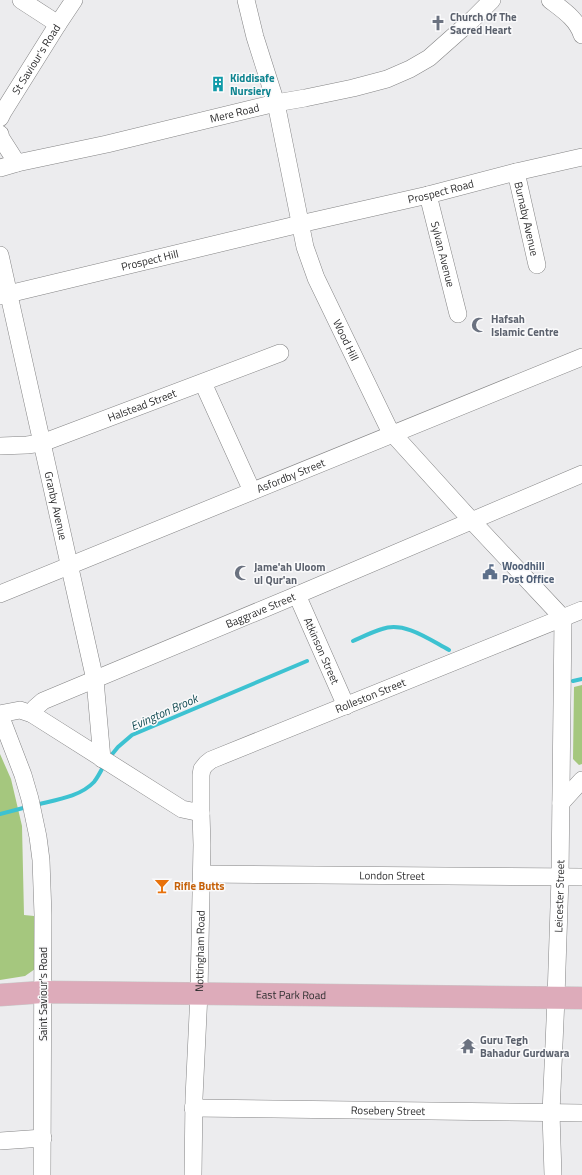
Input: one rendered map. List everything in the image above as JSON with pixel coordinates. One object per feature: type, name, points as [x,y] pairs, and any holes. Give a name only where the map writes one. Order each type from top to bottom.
[{"type":"main road","name":"East Park Road","points":[[0,995],[43,992],[582,998]]},
{"type":"street","points":[[21,0],[58,24]]},
{"type":"street","name":"St Saviour's Road","points":[[1,114],[74,0]]},
{"type":"street","name":"Wood Hill","points":[[246,0],[255,37],[276,102],[304,247],[316,278],[388,427],[471,520],[563,618]]},
{"type":"street","name":"Mere Road","points":[[0,168],[106,144],[276,102],[305,98],[387,79],[410,69],[429,58],[473,20],[492,0]]},
{"type":"street","points":[[550,0],[573,18],[582,35]]},
{"type":"street","points":[[0,134],[3,142],[17,163]]},
{"type":"street","name":"Prospect Road","points":[[300,224],[428,195],[516,172],[582,157]]},
{"type":"street","name":"Burnaby Avenue","points":[[516,172],[537,264]]},
{"type":"street","name":"Sylvan Avenue","points":[[428,195],[458,314]]},
{"type":"street","name":"Prospect Hill","points":[[5,295],[300,224]]},
{"type":"street","name":"Granby Avenue","points":[[0,255],[5,295],[42,443],[95,680],[108,762]]},
{"type":"street","name":"Halstead Street","points":[[0,446],[42,443],[280,353]]},
{"type":"street","name":"Asfordby Street","points":[[0,594],[582,357]]},
{"type":"street","points":[[202,383],[252,492]]},
{"type":"street","name":"Baggrave Street","points":[[32,714],[35,708],[43,701],[582,474]]},
{"type":"street","name":"Atkinson Street","points":[[297,595],[346,706]]},
{"type":"street","name":"Rolleston Street","points":[[201,813],[202,769],[211,760],[582,610]]},
{"type":"street","name":"Leicester Street","points":[[553,1175],[551,1113],[560,877],[563,618]]},
{"type":"street","points":[[0,714],[20,710],[32,714],[182,809],[201,813]]},
{"type":"street","name":"Saint Saviour's Road","points":[[0,714],[23,775],[32,807],[41,860],[43,915],[42,1175]]},
{"type":"street","points":[[561,802],[582,780]]},
{"type":"street","name":"Nottingham Road","points":[[192,1175],[193,1108],[199,993],[202,874],[201,813]]},
{"type":"street","name":"London Street","points":[[202,874],[582,877]]},
{"type":"street","name":"Rosebery Street","points":[[193,1108],[582,1114]]},
{"type":"street","points":[[0,1141],[43,1138]]},
{"type":"green space","points":[[582,685],[582,764],[579,765],[573,759],[574,687]]},
{"type":"green space","points":[[0,754],[11,779],[22,826],[24,915],[34,916],[35,969],[25,976],[0,980]]},
{"type":"waterway","name":"Evington Brook","points":[[353,641],[371,633],[391,627],[408,629],[449,650]]},
{"type":"waterway","name":"Evington Brook","points":[[109,758],[118,747],[132,735],[307,661]]},
{"type":"waterway","name":"Evington Brook","points":[[573,681],[582,679]]},
{"type":"waterway","name":"Evington Brook","points":[[35,805],[74,795],[82,791],[94,782],[104,765]]},
{"type":"waterway","name":"Evington Brook","points":[[0,814],[27,807]]},
{"type":"place","name":"Church Of The Sacred Heart","points":[[438,23]]},
{"type":"place","name":"Kiddisafe Nursiery","points":[[218,84]]},
{"type":"place","name":"Hafsah Islamic Centre","points":[[479,325]]},
{"type":"place","name":"Woodhill Post Office","points":[[490,572]]},
{"type":"place","name":"Jame'ah Uloom ul Qur'an","points":[[242,573]]},
{"type":"place","name":"Rifle Butts","points":[[162,886]]},
{"type":"place","name":"Guru Tegh Bahadur Gurdwara","points":[[468,1046]]}]
